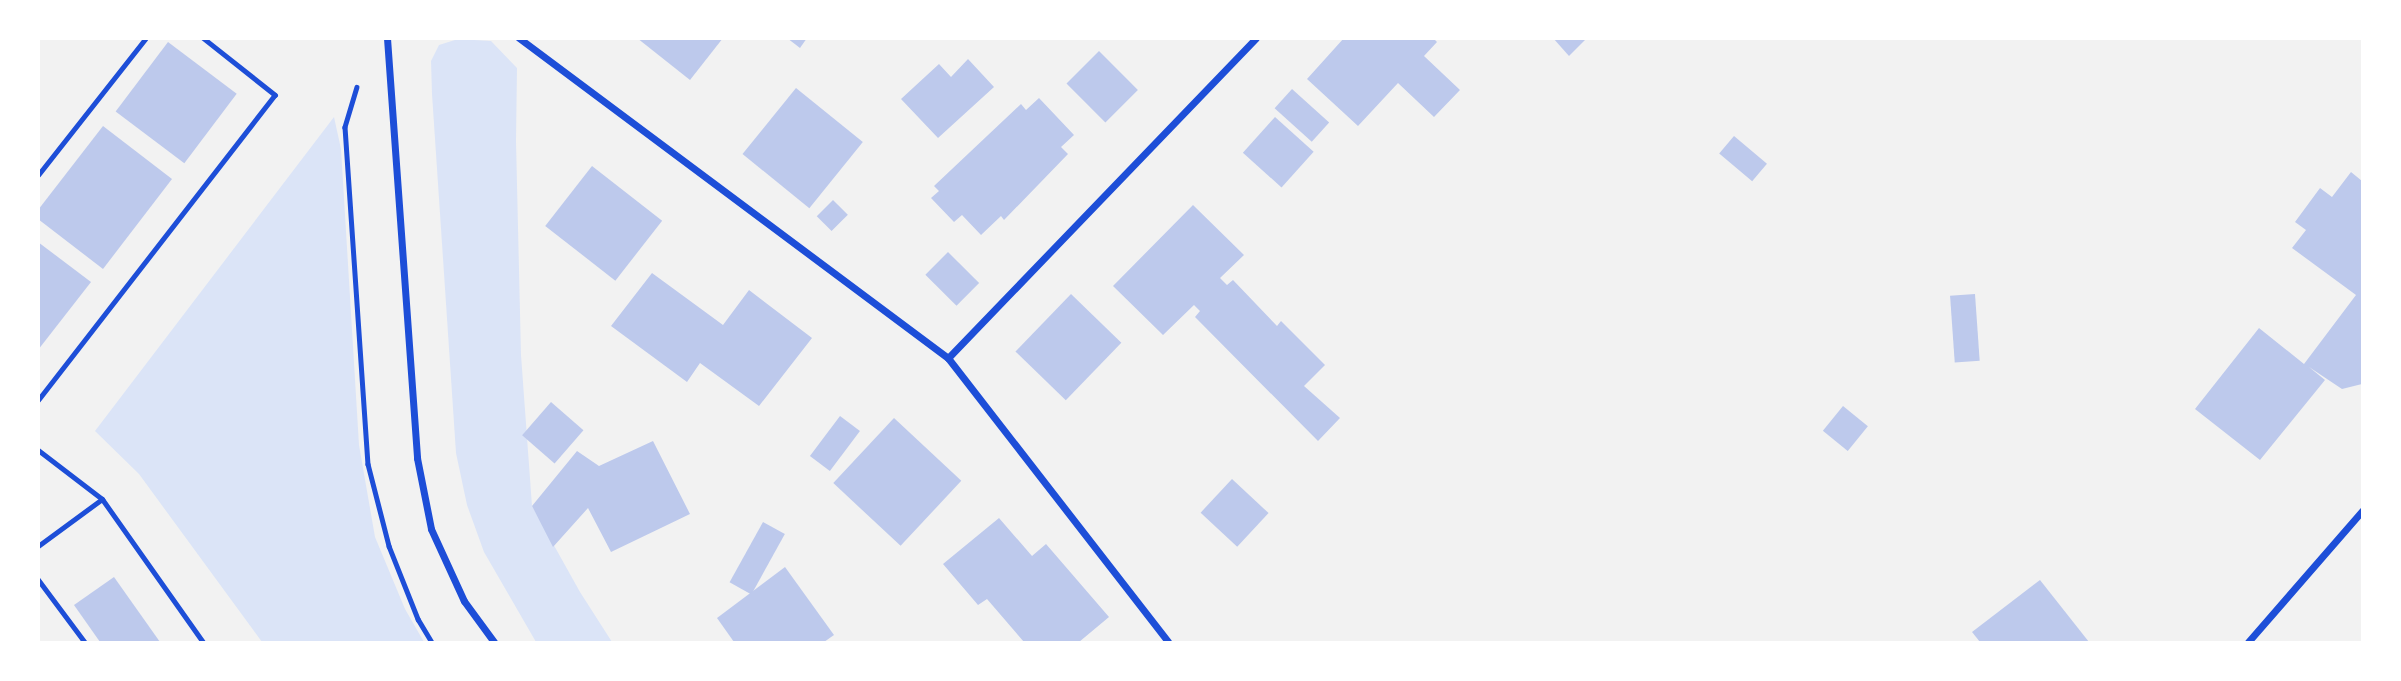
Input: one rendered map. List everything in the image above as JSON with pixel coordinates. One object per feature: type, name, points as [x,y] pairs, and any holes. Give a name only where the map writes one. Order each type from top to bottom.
[{"type":"street","points":[[387,38],[417,458],[431,529],[464,601],[494,642]]},
{"type":"street","points":[[519,38],[948,358],[1167,642]]},
{"type":"street","points":[[948,358],[1256,38]]},
{"type":"street","points":[[2248,642],[2362,511]]},
{"type":"lane","points":[[38,175],[146,38]]},
{"type":"lane","points":[[38,400],[275,95],[203,38]]},
{"type":"lane","points":[[38,450],[102,499],[203,642]]},
{"type":"lane","points":[[38,546],[102,499]]},
{"type":"path","points":[[360,76],[345,127],[368,464],[389,546],[418,619],[432,642]]},
{"type":"path","points":[[38,579],[85,642]]},
{"type":"shaded area","points":[[458,39],[491,41],[517,68],[521,355],[532,506],[580,592],[612,642],[536,642],[484,552],[467,505],[456,453],[431,61],[439,45]]},
{"type":"shaded area","points":[[334,117],[341,149],[359,445],[375,537],[405,609],[424,642],[262,642],[139,474],[95,431]]},
{"type":"building","points":[[637,38],[723,38],[690,80]]},
{"type":"building","points":[[787,38],[807,38],[800,48]]},
{"type":"building","points":[[1344,38],[1433,38],[1437,42],[1424,56],[1460,90],[1434,117],[1398,83],[1358,126],[1307,79]]},
{"type":"building","points":[[1553,38],[1587,38],[1569,56]]},
{"type":"building","points":[[168,42],[237,94],[184,163],[116,111]]},
{"type":"building","points":[[1099,51],[1138,90],[1105,122],[1066,84]]},
{"type":"building","points":[[968,59],[994,87],[938,138],[901,99],[939,64],[951,77]]},
{"type":"building","points":[[796,88],[863,142],[809,208],[743,154]]},
{"type":"building","points":[[1292,89],[1329,122],[1312,142],[1275,108]]},
{"type":"building","points":[[1039,98],[1074,135],[1061,147],[1068,154],[1004,220],[1001,216],[981,235],[962,215],[954,222],[931,198],[939,191],[934,186],[1021,104],[1026,110]]},
{"type":"building","points":[[1275,117],[1314,152],[1282,187],[1243,153]]},
{"type":"building","points":[[103,126],[172,179],[103,269],[38,219],[38,210]]},
{"type":"building","points":[[1734,136],[1767,164],[1752,181],[1719,154]]},
{"type":"building","points":[[592,166],[662,221],[615,281],[545,226]]},
{"type":"building","points":[[2351,172],[2362,181],[2362,384],[2342,389],[2309,367],[2325,380],[2260,460],[2195,409],[2259,328],[2304,364],[2356,295],[2292,248],[2306,230],[2295,222],[2320,188],[2332,197]]},
{"type":"building","points":[[833,200],[848,215],[832,231],[817,216]]},
{"type":"building","points":[[1193,205],[1244,255],[1220,278],[1227,285],[1233,280],[1277,326],[1281,321],[1325,365],[1304,386],[1340,418],[1318,441],[1195,317],[1200,311],[1194,305],[1163,335],[1113,286]]},
{"type":"building","points":[[38,242],[91,282],[38,350]]},
{"type":"building","points":[[948,252],[979,283],[956,306],[925,275]]},
{"type":"building","points":[[652,273],[723,325],[749,290],[812,338],[759,406],[700,363],[687,382],[611,326]]},
{"type":"building","points":[[1071,294],[1121,343],[1066,400],[1015,352]]},
{"type":"building","points":[[1975,294],[1980,361],[1955,363],[1950,296]]},
{"type":"building","points":[[551,402],[583,430],[555,463],[522,435]]},
{"type":"building","points":[[1843,406],[1868,426],[1848,451],[1823,431]]},
{"type":"building","points":[[840,416],[860,431],[830,471],[810,456]]},
{"type":"building","points":[[894,418],[961,481],[901,546],[833,483]]},
{"type":"building","points":[[653,441],[690,514],[611,552],[588,508],[553,547],[532,506],[577,451],[599,466]]},
{"type":"building","points":[[1232,479],[1269,513],[1237,547],[1201,513]]},
{"type":"building","points":[[999,518],[1032,556],[1046,544],[1109,617],[1079,642],[1024,642],[987,599],[978,605],[943,564]]},
{"type":"building","points":[[763,522],[785,534],[751,594],[730,582]]},
{"type":"building","points":[[785,567],[834,635],[824,642],[734,642],[717,618]]},
{"type":"building","points":[[114,577],[160,642],[100,642],[74,605]]},
{"type":"building","points":[[2040,580],[2089,642],[1980,642],[1972,632]]}]
